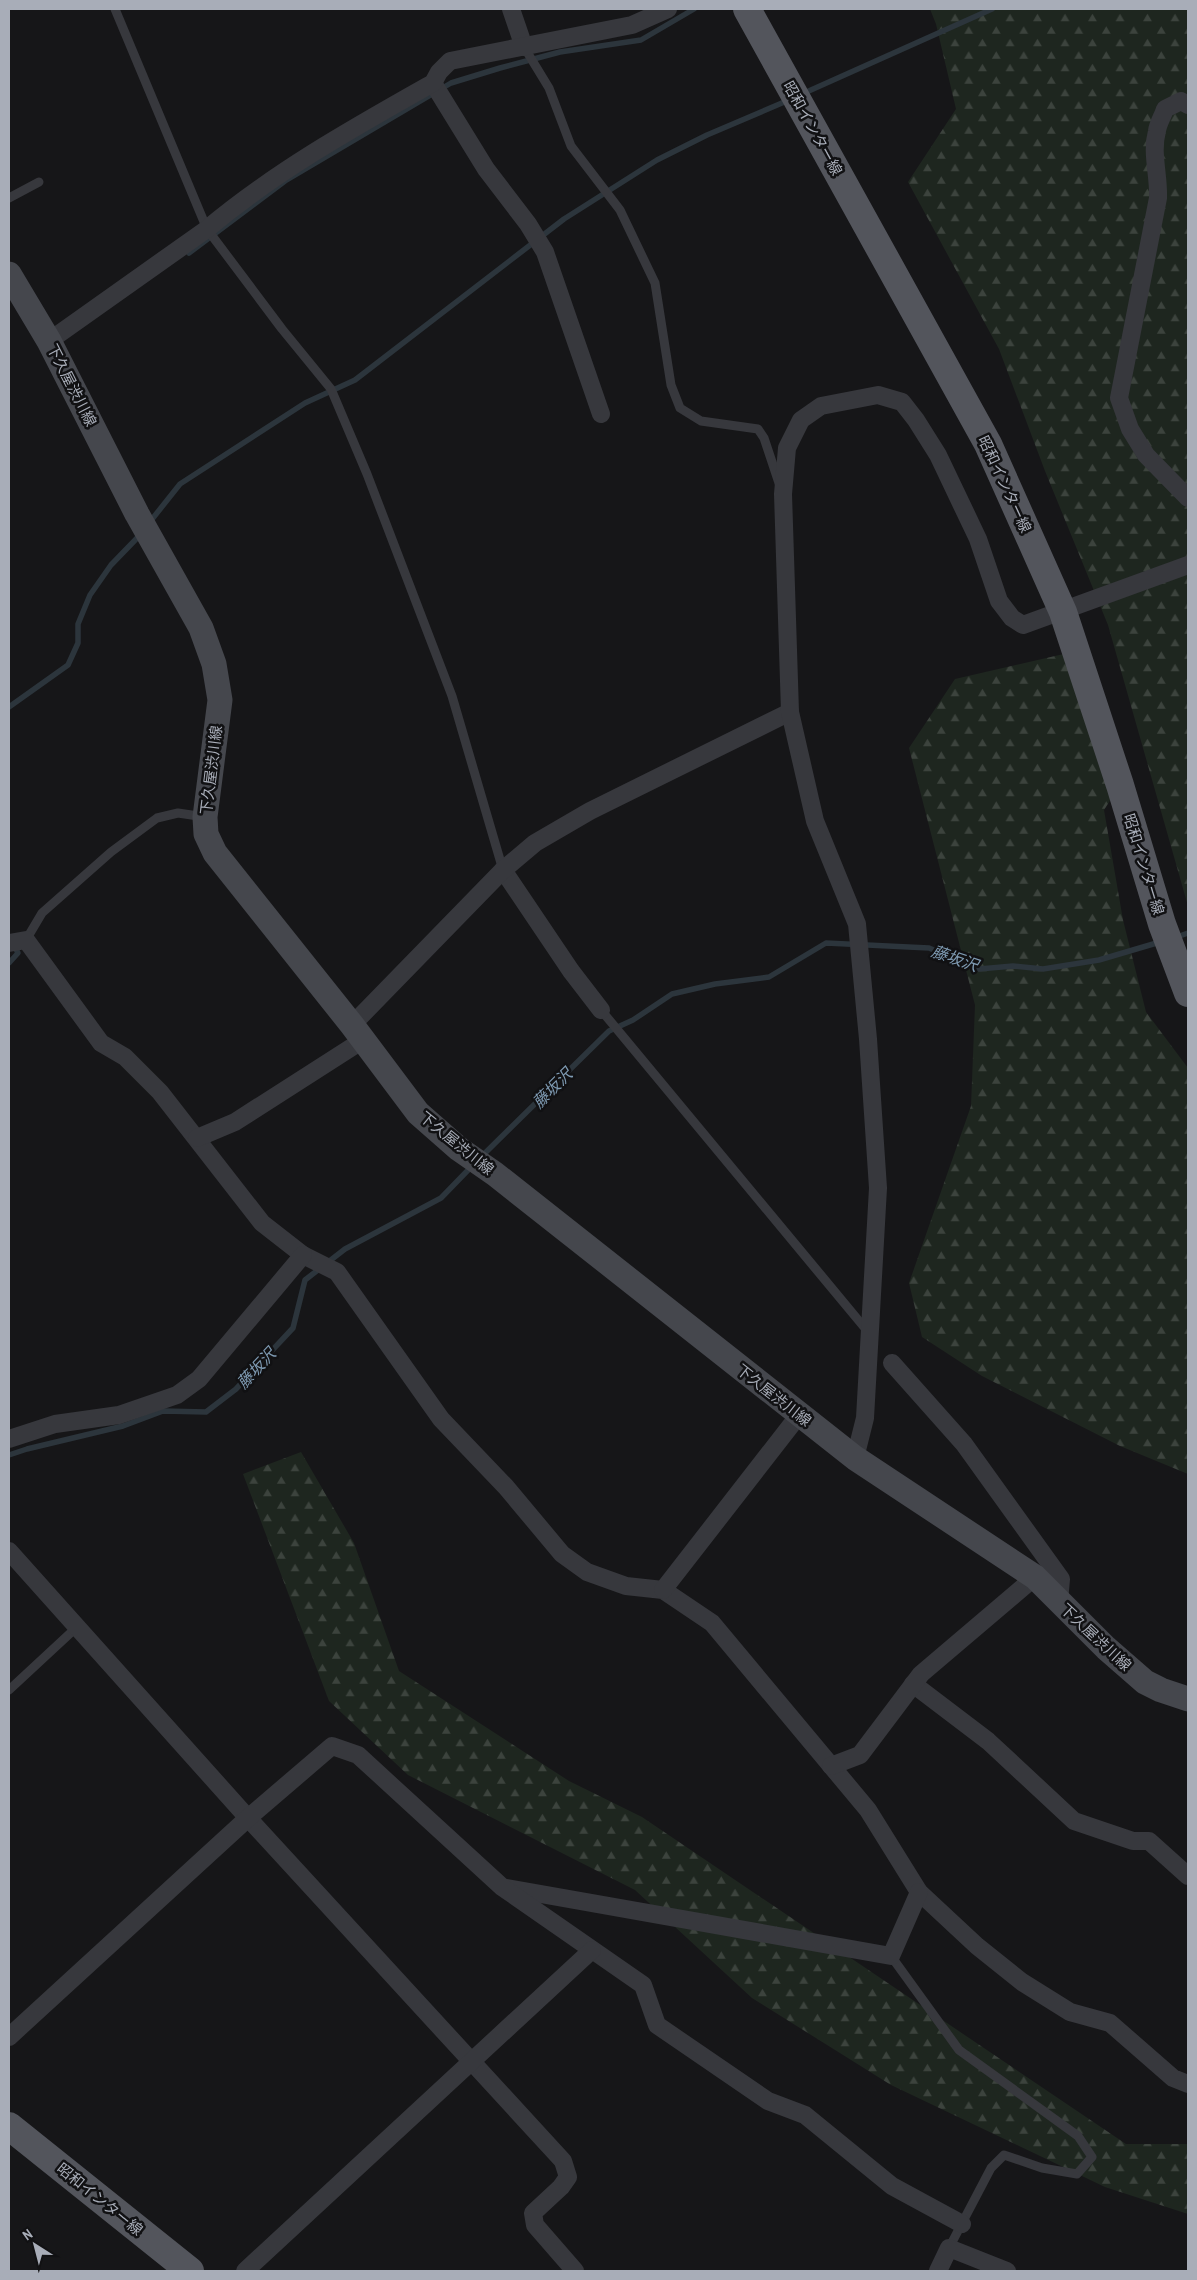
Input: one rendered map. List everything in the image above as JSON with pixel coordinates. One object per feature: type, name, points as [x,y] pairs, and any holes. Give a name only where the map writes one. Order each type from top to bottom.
[{"type":"main road","name":"昭和インター線","points":[[747,9],[988,444],[1063,612],[1120,784],[1162,924],[1188,992]]},
{"type":"main road","name":"下久屋渋川線","points":[[9,274],[49,341],[138,514],[201,628],[214,664],[220,700],[205,817],[206,834],[214,853],[418,1113],[458,1148],[495,1174],[855,1458],[1035,1576],[1058,1602],[1145,1682],[1161,1690],[1188,1699]]},
{"type":"main road","name":"昭和インター線","points":[[9,2126],[190,2271]]},
{"type":"street","points":[[510,9],[524,47]]},
{"type":"street","points":[[49,341],[207,229],[231,209],[331,141],[434,83],[439,72],[450,60],[632,25],[668,9]]},
{"type":"street","points":[[434,83],[486,169],[528,224],[545,252],[602,414]]},
{"type":"street","points":[[1188,105],[1181,101],[1166,108],[1156,130],[1155,150],[1159,185],[1158,198],[1119,398],[1130,429],[1146,455],[1188,498]]},
{"type":"street","points":[[855,1458],[865,1418],[878,1188],[868,1039],[857,924],[815,821],[790,712],[783,494],[786,448],[801,420],[821,406],[878,395],[902,402],[938,455],[978,539],[999,602],[1012,618],[1023,625],[1188,565]]},
{"type":"street","points":[[197,1138],[235,1122],[357,1033],[503,870],[535,843],[590,811],[790,712]]},
{"type":"street","points":[[503,870],[570,971],[601,1010]]},
{"type":"street","points":[[17,942],[101,1043],[126,1057],[160,1092],[262,1223],[303,1255],[337,1272],[441,1419],[506,1487],[562,1554],[587,1572],[626,1586],[664,1590],[712,1623],[868,1810],[919,1892],[977,1946],[1022,1982],[1070,2012],[1110,2023],[1173,2078],[1188,2084]]},
{"type":"street","points":[[9,1439],[55,1424],[118,1415],[177,1395],[199,1379],[303,1255]]},
{"type":"street","points":[[892,1363],[964,1444],[1061,1579],[1058,1602]]},
{"type":"street","points":[[664,1590],[799,1415]]},
{"type":"street","points":[[9,1551],[248,1818],[563,2161],[568,2177],[561,2187],[533,2212],[535,2225],[575,2271]]},
{"type":"street","points":[[831,1766],[860,1755],[921,1674],[1035,1576]]},
{"type":"street","points":[[913,1684],[988,1741],[1074,1821],[1133,1841],[1149,1841],[1188,1876]]},
{"type":"street","points":[[9,2037],[248,1818],[332,1746],[358,1755],[502,1887],[643,1985],[658,2025],[768,2101],[805,2115],[892,2186],[962,2224]]},
{"type":"street","points":[[502,1887],[891,1956],[919,1892]]},
{"type":"street","points":[[245,2271],[592,1950]]},
{"type":"street","points":[[938,2271],[949,2248],[1007,2271]]},
{"type":"lane","points":[[115,9],[207,229],[282,329],[331,389],[367,474],[452,696],[503,870]]},
{"type":"lane","points":[[524,47],[549,88],[571,146],[620,210],[655,283],[671,385],[680,408],[701,421],[758,429],[764,438],[783,494]]},
{"type":"lane","points":[[9,198],[39,182]]},
{"type":"lane","points":[[17,942],[42,913],[111,852],[156,818],[178,813],[205,817]]},
{"type":"lane","points":[[601,1010],[869,1333]]},
{"type":"lane","points":[[9,1690],[78,1626]]},
{"type":"lane","points":[[891,1956],[960,2050],[1078,2136],[1092,2157],[1076,2174],[1042,2168],[1004,2155],[991,2168],[949,2248]]},
{"type":"green space","points":[[930,9],[1188,9],[1188,906],[1108,625],[1045,471],[999,349],[908,182],[956,109],[936,24]]},
{"type":"green space","points":[[1068,653],[1120,785],[1104,810],[1123,920],[1146,1012],[1188,1068],[1188,1474],[1120,1446],[982,1376],[922,1337],[909,1283],[971,1106],[975,1005],[909,748],[955,679]]},
{"type":"green space","points":[[301,1452],[354,1543],[399,1671],[569,1781],[642,1817],[1126,2144],[1188,2144],[1188,2214],[1105,2187],[891,2085],[752,1998],[635,1890],[408,1775],[329,1701],[243,1474]]},
{"type":"waterway","points":[[189,253],[285,181],[451,83],[560,52],[641,40],[694,9]]},
{"type":"waterway","points":[[802,94],[992,9]]},
{"type":"waterway","points":[[149,523],[180,484],[305,403],[355,380],[564,219],[657,160],[707,135],[789,100]]},
{"type":"waterway","points":[[9,707],[68,665],[78,643],[78,624],[90,595],[111,565],[140,535]]},
{"type":"waterway","name":"藤坂沢","points":[[1174,938],[1188,933]]},
{"type":"waterway","name":"藤坂沢","points":[[480,1158],[609,1031],[633,1020],[672,994],[715,984],[769,977],[826,943],[929,948],[979,969],[1013,966],[1043,969],[1099,960],[1160,942]]},
{"type":"waterway","points":[[9,963],[18,953],[14,945]]},
{"type":"waterway","name":"藤坂沢","points":[[9,1455],[123,1426],[163,1411],[206,1412],[236,1389],[293,1328],[305,1280],[345,1249],[441,1198],[472,1166]]}]
